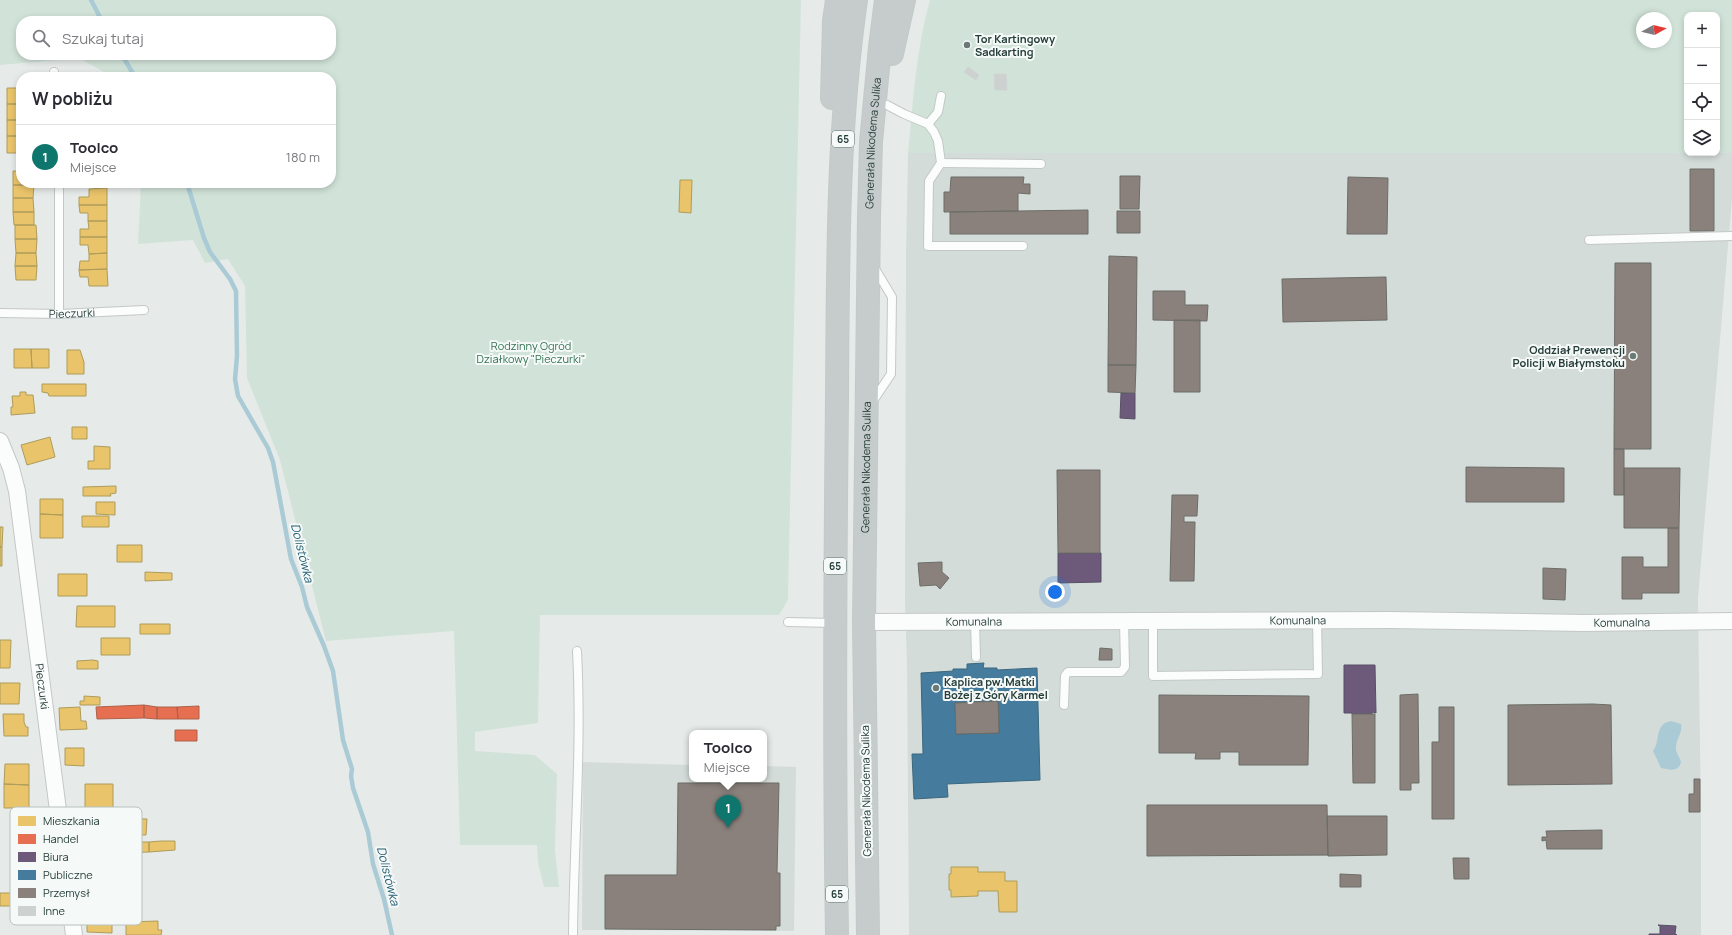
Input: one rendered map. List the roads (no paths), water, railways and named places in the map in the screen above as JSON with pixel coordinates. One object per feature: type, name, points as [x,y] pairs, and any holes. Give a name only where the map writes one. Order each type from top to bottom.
[{"type":"highway","points":[[837,0],[834,21],[828,178],[838,278]]},
{"type":"highway","name":"65","points":[[838,935],[834,624],[838,278],[842,153],[851,35],[856,0]]},
{"type":"highway","name":"Generała Nikodema Sulika","points":[[868,935],[864,622],[869,216],[871,142],[886,0]]},
{"type":"highway","points":[[869,216],[884,145],[892,59],[904,0]]},
{"type":"street","name":"Pieczurki","points":[[0,441],[11,468],[17,491],[58,807]]},
{"type":"street","name":"Komunalna","points":[[864,622],[1317,620],[1584,623],[1732,621]]},
{"type":"street","name":"Pieczurki","points":[[73,925],[74,935]]},
{"type":"lane","points":[[928,124],[938,112],[941,96]]},
{"type":"lane","points":[[887,105],[928,124],[938,141],[941,164],[929,181],[928,246],[1023,246]]},
{"type":"lane","points":[[941,164],[1041,164]]},
{"type":"lane","points":[[58,314],[59,188]]},
{"type":"lane","points":[[1589,240],[1732,236]]},
{"type":"lane","name":"Pieczurki","points":[[0,313],[58,314],[144,310]]},
{"type":"lane","points":[[1064,705],[1065,676],[1068,672],[1121,672],[1125,667],[1124,620]]},
{"type":"lane","points":[[1153,620],[1153,676],[1318,674],[1317,620]]},
{"type":"lane","points":[[975,621],[976,657]]},
{"type":"lane","points":[[788,622],[834,624]]},
{"type":"lane","points":[[573,935],[573,866],[580,697],[577,651]]},
{"type":"water","points":[[1671,721],[1681,724],[1676,752],[1681,762],[1680,765],[1674,770],[1661,768],[1653,751],[1662,725]]},
{"type":"waterway","name":"Dolistówka","points":[[91,0],[99,16]]},
{"type":"waterway","name":"Dolistówka","points":[[125,60],[132,72]]},
{"type":"waterway","name":"Dolistówka","points":[[189,188],[204,238],[210,252],[230,279],[236,291],[237,356],[235,379],[238,396],[268,448],[273,462],[291,559],[302,587],[307,607],[333,671],[343,740],[352,769],[351,776],[353,788],[368,832],[373,864],[384,899],[392,935]]},
{"type":"place","name":"Tor Kartingowy Sadkarting","points":[[967,45]]},
{"type":"place","name":"Oddział Prewencji Policji w Białymstoku","points":[[1633,356]]},
{"type":"place","name":"Kaplica pw. Matki Bożej z Góry Karmel","points":[[936,688]]},
{"type":"place","name":"Toolco","points":[[728,828]]},
{"type":"park label","name":"Rodzinny Ogród Działkowy \"Pieczurki\"","points":[[531,352]]}]
